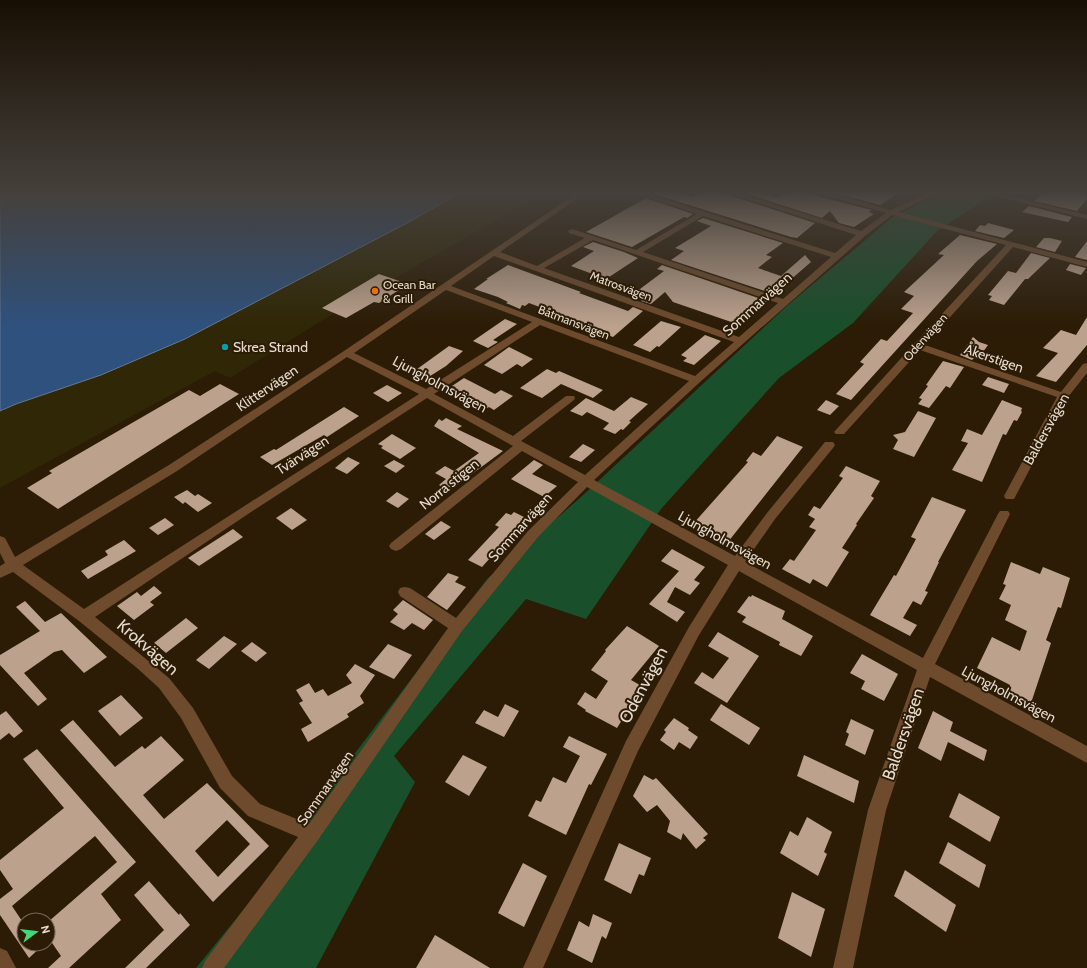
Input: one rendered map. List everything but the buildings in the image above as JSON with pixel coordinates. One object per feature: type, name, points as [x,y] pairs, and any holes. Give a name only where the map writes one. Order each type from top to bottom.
[{"type":"street","name":"Klittervägen","points":[[7,569],[173,468],[347,353],[518,236]]},
{"type":"street","points":[[590,236],[784,302]]},
{"type":"street","points":[[638,252],[664,236]]},
{"type":"street","points":[[775,236],[836,256]]},
{"type":"street","name":"Sommarvägen","points":[[212,968],[312,834],[457,627],[533,534],[585,482],[696,380],[859,236]]},
{"type":"street","points":[[981,236],[1087,265]]},
{"type":"street","points":[[537,269],[593,237]]},
{"type":"street","name":"Odenvägen","points":[[840,432],[917,346],[1012,244]]},
{"type":"street","name":"Matrosvägen","points":[[494,253],[740,341]]},
{"type":"street","name":"Båtmansvägen","points":[[444,286],[696,380]]},
{"type":"street","name":"Tvärvägen","points":[[84,617],[425,393],[538,322]]},
{"type":"street","name":"Åkerstigen","points":[[917,346],[1063,396]]},
{"type":"street","name":"Ljungholmsvägen","points":[[347,353],[425,393],[585,482],[1087,755]]},
{"type":"street","name":"Baldersvägen","points":[[1010,496],[1063,396],[1087,366]]},
{"type":"street","name":"Norra stigen","points":[[396,546],[570,398]]},
{"type":"street","name":"Odenvägen","points":[[532,968],[632,746],[694,631],[736,564],[771,516],[829,446]]},
{"type":"street","name":"Baldersvägen","points":[[843,968],[877,810],[926,667],[1004,514]]},
{"type":"street","name":"Krokvägen","points":[[0,541],[7,569],[84,617],[142,663],[164,683],[187,713],[226,782],[254,810],[312,834]]},
{"type":"street","points":[[405,592],[457,627]]},
{"type":"street","points":[[0,958],[6,968]]},
{"type":"green space","points":[[870,236],[932,236],[853,323],[779,378],[661,509],[586,619],[526,599],[394,756],[415,782],[316,968],[196,968],[300,840],[312,810],[487,579],[581,497],[788,305]]},
{"type":"sand","name":"Skrea Strand","points":[[382,236],[468,236],[394,279],[323,308],[334,313],[230,378],[215,371],[0,488],[0,411],[16,404],[101,375],[185,339]]},
{"type":"water","points":[[0,236],[382,236],[185,339],[101,375],[16,404],[0,411]]},
{"type":"place","name":"Ocean Bar & Grill","points":[[375,291]]},
{"type":"place","name":"Skrea Strand","points":[[225,347]]}]
